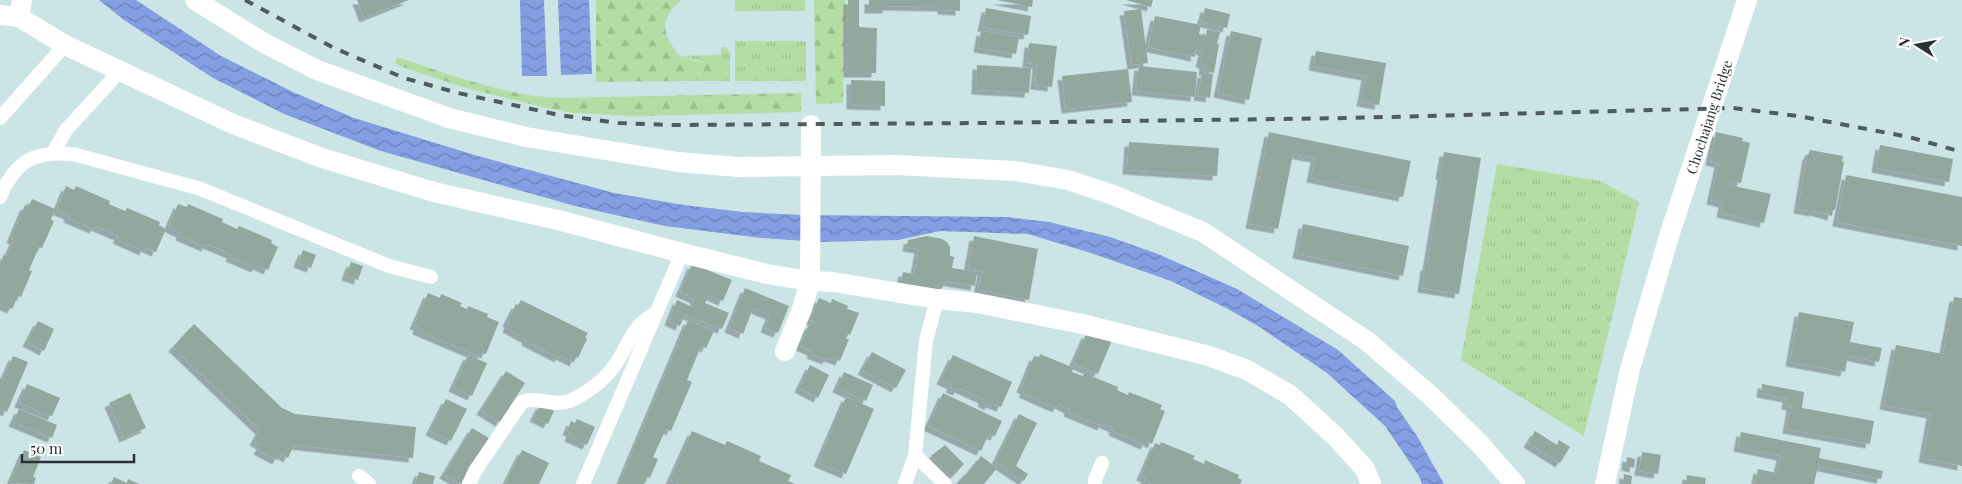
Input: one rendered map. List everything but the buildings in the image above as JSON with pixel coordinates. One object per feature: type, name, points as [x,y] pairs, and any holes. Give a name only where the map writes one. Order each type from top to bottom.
[{"type":"street","points":[[195,0],[264,43],[318,70],[449,118],[526,137],[678,162],[738,167],[895,165],[1015,171],[1068,180],[1113,195],[1203,232],[1367,341],[1431,396],[1479,443],[1515,484]]},
{"type":"street","name":"Chochajang Bridge","points":[[1605,484],[1630,369],[1670,233],[1747,0]]},
{"type":"street","points":[[14,11],[65,45],[233,124],[322,158],[434,192],[558,220],[767,274],[810,281],[833,282],[937,300],[976,303],[1082,324],[1209,356],[1247,370],[1290,395],[1336,437],[1365,469],[1372,484]]},
{"type":"street","points":[[0,118],[65,45]]},
{"type":"street","points":[[53,152],[66,130],[120,71]]},
{"type":"street","points":[[785,351],[802,310],[810,281],[811,125]]},
{"type":"street","points":[[0,197],[18,167],[32,158],[53,152],[73,154],[201,188],[389,266],[431,277]]},
{"type":"street","points":[[583,484],[682,253]]},
{"type":"street","points":[[905,484],[915,456],[926,341],[937,300]]},
{"type":"street","points":[[469,484],[475,471],[522,402],[527,399],[557,404],[573,400],[598,384],[617,362],[642,320],[657,312]]},
{"type":"street","points":[[915,456],[945,484]]},
{"type":"street","points":[[1095,484],[1102,463]]},
{"type":"green space","points":[[596,0],[681,0],[671,11],[666,22],[666,34],[669,40],[680,56],[713,66],[721,74],[711,75],[682,72],[681,81],[596,82]]},
{"type":"green space","points":[[735,0],[805,0],[805,11],[735,11]]},
{"type":"green space","points":[[814,0],[845,0],[843,103],[816,104]]},
{"type":"green space","points":[[735,41],[806,41],[806,81],[735,81]]},
{"type":"green space","points":[[721,47],[726,47],[730,52],[730,81],[681,81],[682,72],[690,71],[701,74],[704,62],[678,56],[721,55]]},
{"type":"green space","points":[[397,57],[476,83],[536,96],[557,98],[801,93],[801,112],[638,116],[573,113],[463,87],[405,68],[395,63]]},
{"type":"green space","points":[[1497,164],[1600,181],[1639,202],[1584,436],[1461,360]]},
{"type":"water","points":[[99,0],[136,0],[221,56],[293,92],[354,118],[478,156],[614,193],[684,205],[743,212],[802,215],[1006,217],[1049,222],[1110,237],[1158,254],[1237,289],[1338,350],[1395,401],[1444,484],[1422,484],[1419,476],[1385,426],[1327,373],[1258,326],[1171,281],[1091,253],[1028,234],[940,231],[898,240],[819,242],[761,238],[665,226],[575,206],[381,151],[284,114],[213,78],[124,20]]},
{"type":"water","points":[[520,0],[544,0],[547,76],[522,76]]},
{"type":"water","points":[[558,0],[589,0],[592,74],[561,75]]},
{"type":"railway","points":[[245,0],[334,48],[404,78],[458,93],[559,115],[618,123],[672,125],[982,123],[1349,118],[1733,108],[1798,116],[1909,137],[1962,152]]}]
